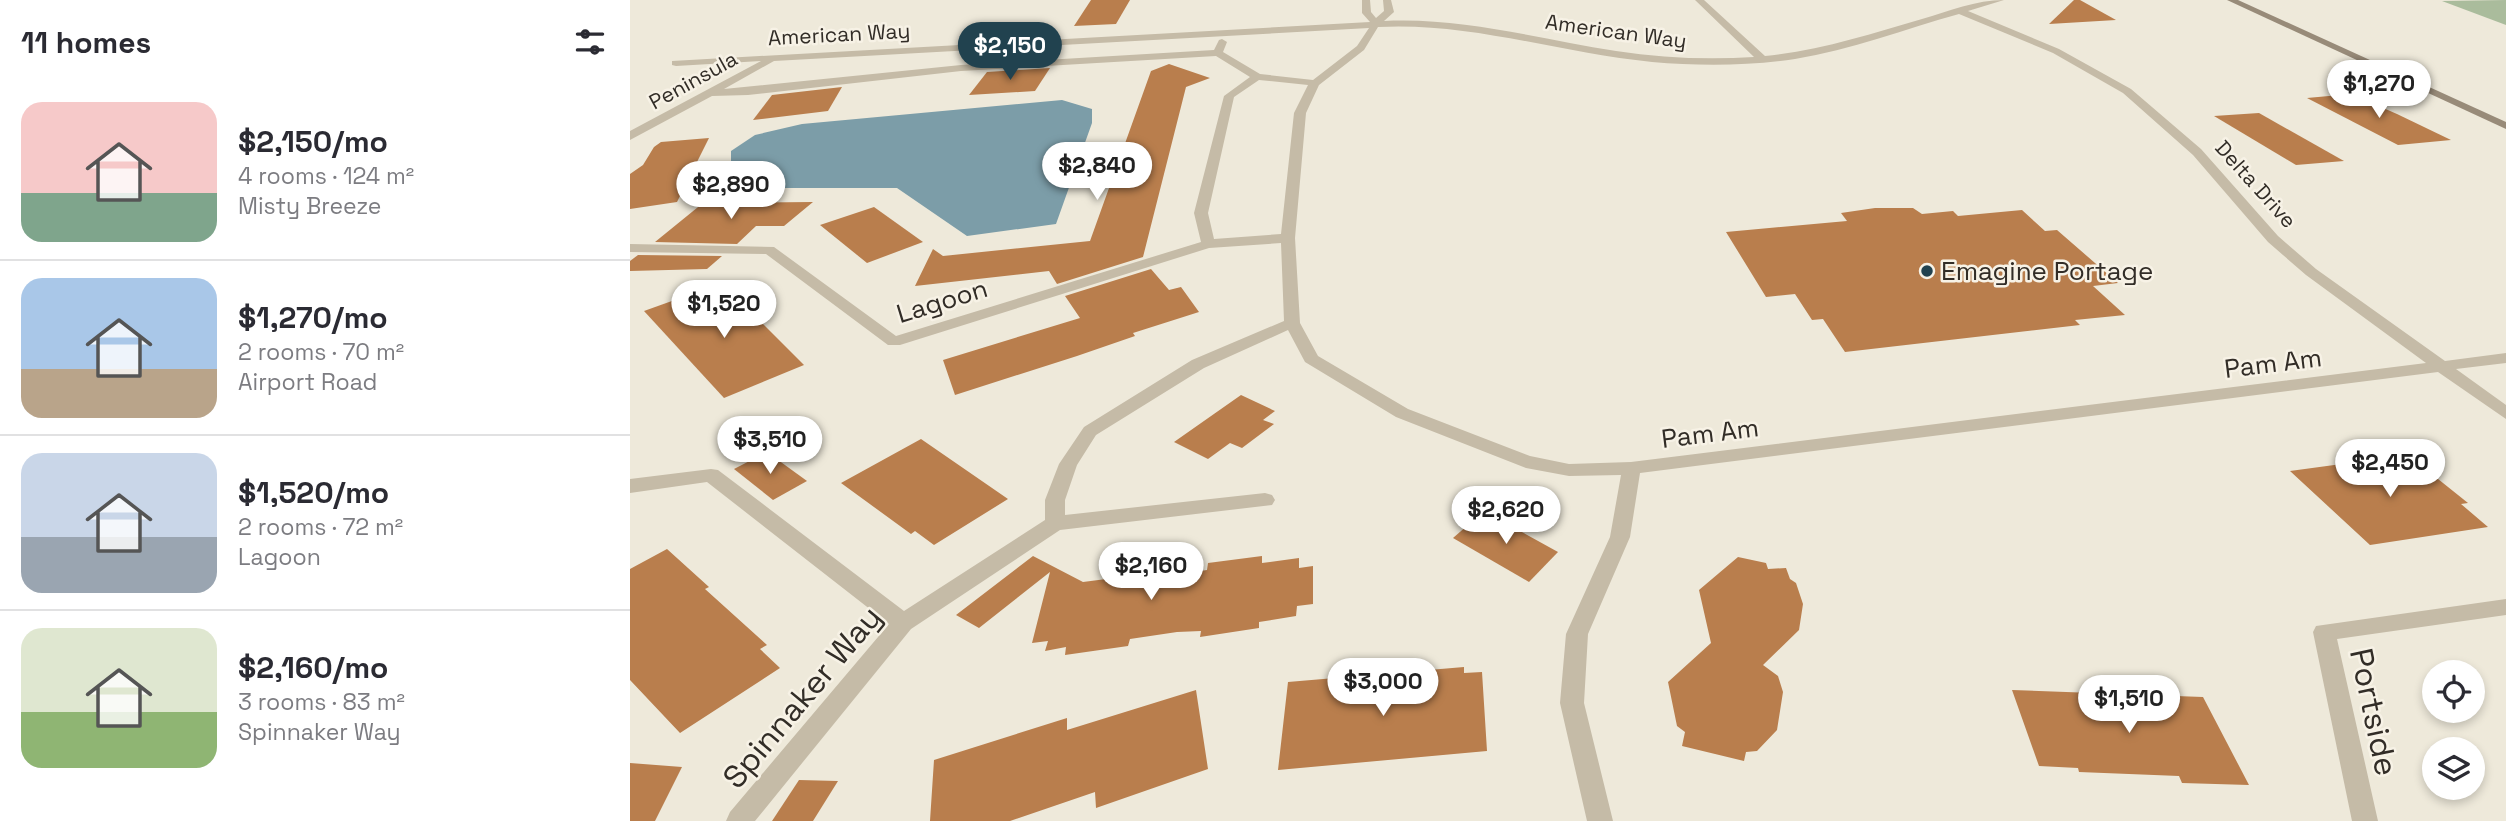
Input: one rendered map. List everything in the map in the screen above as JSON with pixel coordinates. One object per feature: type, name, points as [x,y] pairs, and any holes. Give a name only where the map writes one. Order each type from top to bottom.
[{"type":"main road","points":[[2231,0],[2506,126]]},
{"type":"street","points":[[1366,0],[1367,13],[1376,23]]},
{"type":"street","name":"Pam Am","points":[[1387,0],[1389,12],[1376,23],[1361,48],[1315,83],[1300,113],[1288,238],[1292,323],[1311,359],[1402,413],[1525,462],[1569,470],[1631,468],[2506,358]]},
{"type":"street","points":[[1699,0],[1762,59]]},
{"type":"street","points":[[1715,0],[1740,36]]},
{"type":"street","name":"American Way","points":[[676,63],[1376,23],[1450,24],[1650,59],[1762,59],[1830,49],[2000,0]]},
{"type":"street","name":"Delta Drive","points":[[1958,10],[2056,51],[2127,91],[2197,152],[2273,239],[2321,280],[2506,412]]},
{"type":"street","points":[[1218,53],[1226,32]]},
{"type":"street","points":[[710,93],[748,92],[961,68],[1218,53],[1257,77],[1315,83]]},
{"type":"street","name":"Peninsula","points":[[630,136],[775,57]]},
{"type":"street","points":[[1208,244],[1201,213],[1229,96],[1257,77]]},
{"type":"street","name":"Lagoon","points":[[630,248],[769,250],[894,342],[1208,244],[1288,238]]},
{"type":"street","points":[[1055,523],[1055,500],[1068,464],[1090,431],[1199,364],[1292,323]]},
{"type":"street","points":[[1600,821],[1572,703],[1577,634],[1620,537],[1631,468]]},
{"type":"street","points":[[630,486],[710,475],[903,623]]},
{"type":"street","name":"Spinnaker Way","points":[[738,821],[903,623],[1055,523],[1265,500]]},
{"type":"street","name":"Portside","points":[[2365,821],[2324,632],[2506,607]]},
{"type":"green space","points":[[2506,0],[2506,25],[2442,1]]},
{"type":"water","points":[[1062,100],[1092,109],[1092,123],[1056,224],[967,236],[897,188],[758,188],[731,180],[731,151],[755,135],[802,124]]},
{"type":"building","points":[[1091,0],[1130,0],[1116,24],[1074,26]]},
{"type":"building","points":[[2074,0],[2080,0],[2116,20],[2049,24]]},
{"type":"building","points":[[1060,53],[1057,57],[996,60],[999,56]]},
{"type":"building","points":[[1169,64],[1210,78],[1186,87],[1143,257],[1057,284],[1049,271],[915,286],[933,249],[943,256],[1090,241],[1151,71]]},
{"type":"building","points":[[1050,68],[1035,91],[969,95],[987,72]]},
{"type":"building","points":[[842,87],[828,111],[753,120],[772,95]]},
{"type":"building","points":[[2351,94],[2451,140],[2398,145],[2307,98]]},
{"type":"building","points":[[2259,113],[2344,161],[2296,165],[2214,116]]},
{"type":"building","points":[[709,138],[677,202],[630,209],[630,174],[643,165],[654,147],[661,142]]},
{"type":"building","points":[[813,202],[784,226],[756,226],[737,244],[655,242],[703,203]]},
{"type":"building","points":[[874,207],[923,242],[867,263],[820,225]]},
{"type":"building","name":"Emagine Portage","points":[[1875,208],[1913,208],[1922,214],[1953,211],[1958,216],[2022,210],[2045,231],[2057,230],[2118,283],[2093,286],[2125,315],[2075,320],[2080,325],[1845,352],[1823,319],[1812,320],[1795,294],[1766,297],[1726,232],[1847,221],[1841,213]]},
{"type":"building","points":[[638,255],[722,256],[707,269],[630,271],[630,261]]},
{"type":"building","points":[[1151,269],[1169,290],[1181,287],[1199,312],[1133,333],[1135,336],[1077,356],[955,395],[943,360],[1080,318],[1065,296]]},
{"type":"building","points":[[722,283],[804,365],[724,398],[644,311]]},
{"type":"building","points":[[1241,395],[1275,411],[1263,420],[1274,424],[1242,448],[1230,443],[1208,459],[1174,442]]},
{"type":"building","points":[[921,439],[1008,499],[934,545],[915,531],[911,534],[841,483]]},
{"type":"building","points":[[767,452],[807,481],[773,500],[734,469]]},
{"type":"building","points":[[2408,455],[2468,503],[2461,504],[2488,527],[2370,545],[2290,471]]},
{"type":"building","points":[[1484,511],[1558,552],[1529,582],[1453,538]]},
{"type":"building","points":[[667,549],[709,587],[705,589],[767,645],[760,649],[780,668],[680,733],[630,680],[630,569]]},
{"type":"building","points":[[1033,556],[1083,582],[1137,575],[1137,581],[1207,570],[1208,563],[1262,556],[1262,563],[1299,558],[1299,568],[1313,566],[1313,604],[1297,606],[1296,616],[1259,622],[1259,628],[1200,637],[1201,631],[1177,632],[1130,639],[1128,646],[1065,655],[1066,647],[1045,651],[1048,641],[1032,643],[1050,572],[979,628],[956,615]]},
{"type":"building","points":[[1738,557],[1766,563],[1768,569],[1786,568],[1790,579],[1796,583],[1803,604],[1799,630],[1763,665],[1778,676],[1783,692],[1777,730],[1757,751],[1746,752],[1744,761],[1682,746],[1685,732],[1677,726],[1668,682],[1711,643],[1699,590]]},
{"type":"building","points":[[1464,667],[1464,673],[1482,672],[1487,751],[1278,770],[1288,682]]},
{"type":"building","points":[[1196,690],[1208,769],[1096,808],[1095,792],[1010,821],[930,821],[934,760],[1067,718],[1067,730]]},
{"type":"building","points":[[2012,690],[2203,697],[2249,785],[2182,783],[2179,776],[2079,772],[2078,768],[2039,766]]},
{"type":"building","points":[[630,763],[682,767],[655,821],[630,821]]},
{"type":"building","points":[[799,780],[838,781],[813,821],[772,821]]},
{"type":"place","name":"Emagine Portage","points":[[1927,271]]}]
